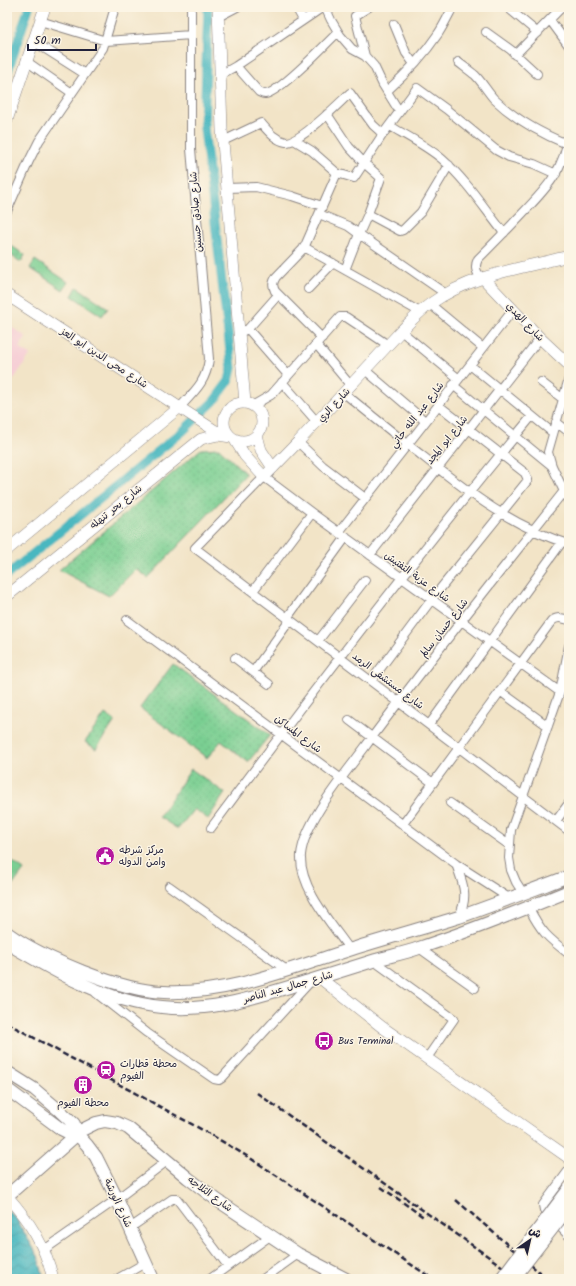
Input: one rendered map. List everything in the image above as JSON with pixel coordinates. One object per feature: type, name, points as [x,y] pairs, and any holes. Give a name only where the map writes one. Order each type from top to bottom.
[{"type":"main road","points":[[7,120],[45,7]]},
{"type":"main road","points":[[218,12],[223,141],[243,331],[249,405]]},
{"type":"main road","name":"شارع الري","points":[[264,477],[348,390],[401,331],[430,304],[446,294],[484,278],[569,256]]},
{"type":"main road","name":"شارع الهدي","points":[[484,278],[540,338],[569,365]]},
{"type":"main road","name":"شارع محى الدين ابو العز","points":[[7,295],[214,430],[232,438]]},
{"type":"main road","points":[[232,438],[247,441],[257,435],[260,431],[262,420],[260,414],[249,405],[238,404],[232,406],[225,417],[224,424],[226,430],[245,456],[264,477]]},
{"type":"main road","points":[[7,550],[180,407]]},
{"type":"main road","points":[[201,439],[201,421],[215,420],[228,411]]},
{"type":"main road","name":"شارع بحر تنهله","points":[[7,596],[201,439],[218,435],[232,438]]},
{"type":"main road","points":[[257,435],[261,450],[273,468]]},
{"type":"main road","name":"شارع جمال عبد الناصر","points":[[7,933],[27,946],[109,981],[162,992],[192,992],[224,988],[288,971],[459,916],[569,876]]},
{"type":"main road","name":"شارع جمال عبد الناصر","points":[[7,943],[87,986],[110,996],[132,1002],[163,1007],[194,1008],[243,1000],[419,948],[529,908],[569,891]]},
{"type":"main road","points":[[316,979],[569,1158]]},
{"type":"main road","name":"شارع الورشة","points":[[7,1072],[34,1089],[74,1124],[76,1133],[88,1145],[96,1157],[117,1198],[153,1279]]},
{"type":"main road","name":"شارع الورشة","points":[[7,1089],[61,1129],[67,1132],[76,1133]]},
{"type":"main road","name":"شارع الثلاجه","points":[[7,1196],[76,1133],[96,1123],[106,1121],[117,1123],[132,1131],[217,1200],[298,1254],[326,1276],[346,1279]]},
{"type":"main road","points":[[501,1279],[569,1189]]},
{"type":"main road","points":[[7,1196],[31,1225],[44,1250],[53,1279]]},
{"type":"main road","points":[[513,1279],[569,1207]]},
{"type":"street","points":[[7,211],[34,151],[45,131],[100,55],[106,41],[114,7]]},
{"type":"street","name":"شارع صادق حسنين","points":[[180,407],[204,380],[208,371],[209,359],[191,149],[191,7]]},
{"type":"street","points":[[218,12],[237,7]]},
{"type":"street","points":[[296,7],[303,20]]},
{"type":"street","points":[[220,74],[236,66],[324,7],[338,32],[352,48],[365,56],[374,66],[399,111]]},
{"type":"street","points":[[365,56],[355,16],[369,7]]},
{"type":"street","points":[[387,91],[414,64],[438,34],[453,7]]},
{"type":"street","points":[[507,7],[538,33]]},
{"type":"street","points":[[515,55],[562,7]]},
{"type":"street","points":[[550,20],[569,46]]},
{"type":"street","points":[[40,21],[106,41],[191,35]]},
{"type":"street","points":[[394,24],[406,53],[414,64]]},
{"type":"street","points":[[236,66],[259,92],[267,94],[299,70],[338,32]]},
{"type":"street","points":[[486,32],[537,74]]},
{"type":"street","points":[[33,41],[85,74]]},
{"type":"street","points":[[26,62],[72,92]]},
{"type":"street","points":[[458,62],[475,75],[493,98],[507,110],[523,122],[549,137],[567,144]]},
{"type":"street","points":[[294,140],[312,152],[337,173],[354,178],[399,111],[417,88],[446,109],[496,150],[509,157],[534,164],[556,174]]},
{"type":"street","points":[[223,141],[261,123],[277,139],[284,142],[294,140],[307,132],[350,92],[370,120],[383,134]]},
{"type":"street","points":[[327,114],[349,147],[381,178],[345,270]]},
{"type":"street","points":[[390,126],[434,152],[449,165],[461,177],[504,233]]},
{"type":"street","points":[[484,278],[477,272],[476,262],[546,189],[556,174],[564,155],[569,133]]},
{"type":"street","points":[[368,214],[400,231],[403,230],[421,212],[449,165]]},
{"type":"street","points":[[337,173],[304,247],[276,277],[273,281],[273,286],[278,294],[319,341],[348,390],[407,444],[469,492],[502,514],[565,543],[490,641],[429,725]]},
{"type":"street","points":[[227,188],[256,187],[292,196],[322,206]]},
{"type":"street","points":[[319,214],[348,226],[446,294]]},
{"type":"street","points":[[304,247],[420,312]]},
{"type":"street","points":[[308,288],[333,263]]},
{"type":"street","points":[[278,294],[243,331],[288,375]]},
{"type":"street","points":[[430,304],[483,348]]},
{"type":"street","name":"شارع عبد الله حاتي","points":[[253,672],[289,619],[365,498],[513,310]]},
{"type":"street","points":[[249,405],[269,397],[340,317],[344,316],[388,345]]},
{"type":"street","points":[[401,331],[484,410],[552,466]]},
{"type":"street","name":"شارع ابو المجد","points":[[370,555],[540,338]]},
{"type":"street","points":[[470,365],[553,433]]},
{"type":"street","points":[[366,370],[425,421]]},
{"type":"street","points":[[569,378],[548,452],[552,466],[569,502]]},
{"type":"street","points":[[282,382],[317,422]]},
{"type":"street","points":[[541,382],[563,399]]},
{"type":"street","points":[[371,681],[432,599],[527,482],[528,477],[525,473],[438,406]]},
{"type":"street","points":[[211,828],[401,577],[532,416]]},
{"type":"street","points":[[556,422],[569,432]]},
{"type":"street","points":[[298,442],[332,474],[365,498]]},
{"type":"street","name":"شارع عزبة التفتيش","points":[[264,477],[560,692]]},
{"type":"street","name":"شارع الري","points":[[195,548],[264,477]]},
{"type":"street","name":"شارع حسان سالم","points":[[350,950],[309,890],[304,879],[301,857],[306,834],[317,814],[398,702],[564,491]]},
{"type":"street","points":[[253,591],[312,513]]},
{"type":"street","name":"شارع مستشفى الرمد","points":[[195,548],[569,831]]},
{"type":"street","points":[[318,641],[366,580]]},
{"type":"street","points":[[403,824],[552,620],[559,618],[569,620]]},
{"type":"street","name":"شارع المساكن","points":[[127,620],[456,864],[509,898]]},
{"type":"street","points":[[523,893],[511,870],[509,845],[514,820],[522,796],[560,692],[569,646]]},
{"type":"street","points":[[235,658],[269,684]]},
{"type":"street","points":[[500,691],[548,726]]},
{"type":"street","points":[[349,720],[433,783]]},
{"type":"street","points":[[450,803],[509,845]]},
{"type":"street","points":[[556,821],[569,803]]},
{"type":"street","points":[[456,864],[464,888],[465,896],[465,903],[459,916]]},
{"type":"street","points":[[169,886],[288,971]]},
{"type":"street","points":[[529,908],[544,934],[569,954]]},
{"type":"street","points":[[419,948],[475,988]]},
{"type":"street","points":[[374,961],[454,1019],[427,1058]]},
{"type":"street","points":[[87,986],[147,1033],[214,1079],[219,1080],[316,979]]},
{"type":"street","points":[[44,1250],[167,1160]]},
{"type":"street","points":[[568,1233],[544,1210],[544,1203],[569,1170]]},
{"type":"street","points":[[130,1228],[172,1199],[177,1199],[228,1266]]},
{"type":"street","points":[[210,1279],[270,1236]]},
{"type":"street","points":[[263,1279],[298,1254]]},
{"type":"street","points":[[117,1279],[145,1263]]},
{"type":"shaded area","points":[[7,324],[26,337],[19,348],[30,355],[7,389]]},
{"type":"green space","points":[[7,243],[25,255],[21,262],[7,253]]},
{"type":"green space","points":[[35,260],[68,282],[63,290],[30,268]]},
{"type":"green space","points":[[77,287],[108,308],[102,316],[72,296]]},
{"type":"green space","points":[[219,448],[246,474],[148,578],[136,569],[109,596],[59,570],[201,449]]},
{"type":"green space","points":[[173,664],[270,735],[248,762],[221,741],[207,758],[140,708]]},
{"type":"green space","points":[[105,714],[115,721],[96,749],[85,742]]},
{"type":"green space","points":[[191,769],[225,793],[208,819],[194,809],[178,829],[159,817]]},
{"type":"green space","points":[[7,858],[24,870],[7,893]]},
{"type":"water","points":[[7,1209],[16,1218],[38,1256],[44,1279],[7,1279]]},
{"type":"waterway","points":[[7,74],[29,7]]},
{"type":"waterway","points":[[7,575],[183,431],[214,401],[229,381],[232,368],[204,128],[208,7]]},
{"type":"railway","points":[[7,1023],[208,1133],[250,1158],[433,1279]]},
{"type":"railway","points":[[257,1093],[520,1279]]},
{"type":"railway","points":[[381,1187],[425,1218]]},
{"type":"railway","points":[[456,1200],[547,1279]]},
{"type":"place","name":"مركز شرطه وامن الدوله","points":[[105,856]]},
{"type":"place","name":"Bus Terminal","points":[[324,1041]]},
{"type":"place","name":"محطة قطارات الفيوم","points":[[106,1070]]},
{"type":"place","name":"محطة الفيوم","points":[[83,1085]]}]
